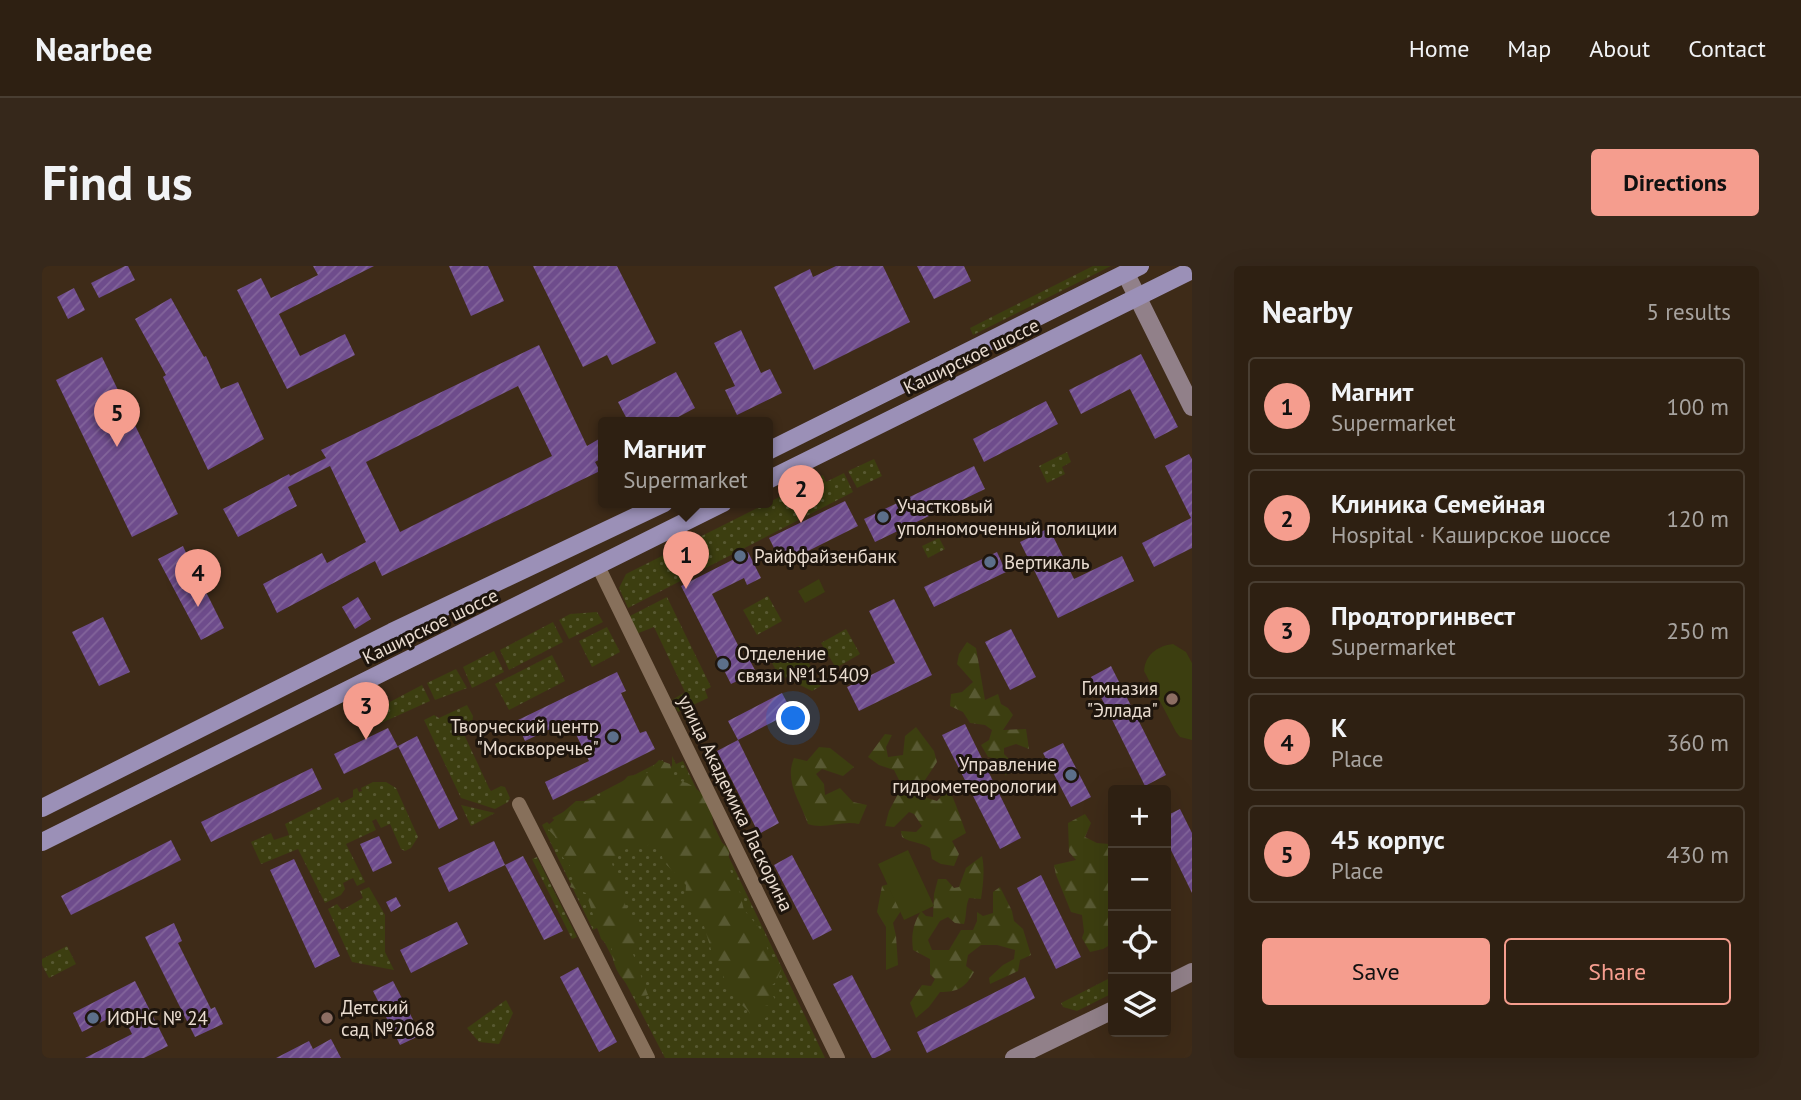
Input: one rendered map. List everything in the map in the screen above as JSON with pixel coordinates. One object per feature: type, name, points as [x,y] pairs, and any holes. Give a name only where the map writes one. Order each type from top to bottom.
[{"type":"main road","name":"Каширское шоссе","points":[[773,449],[1133,270]]},
{"type":"main road","points":[[1133,270],[1138,298],[1192,407]]},
{"type":"main road","name":"Каширское шоссе","points":[[773,478],[1192,270]]},
{"type":"main road","name":"Каширское шоссе","points":[[42,808],[392,632],[653,508]]},
{"type":"main road","name":"Каширское шоссе","points":[[42,842],[713,508]]},
{"type":"main road","points":[[1171,982],[1192,972]]},
{"type":"main road","points":[[1014,1058],[1108,1012]]},
{"type":"street","name":"улица Академика Ласкорина","points":[[598,566],[838,1058]]},
{"type":"street","points":[[519,804],[648,1058]]},
{"type":"green space","points":[[1093,266],[1111,266],[973,335],[970,328]]},
{"type":"green space","points":[[1067,452],[1071,462],[1062,467],[1065,474],[1047,483],[1039,466]]},
{"type":"green space","points":[[874,459],[882,476],[857,488],[848,471]]},
{"type":"green space","points":[[844,473],[853,492],[628,608],[619,588],[626,574],[757,508],[773,508],[773,500],[823,475],[826,482]]},
{"type":"green space","points":[[939,538],[945,549],[928,558],[922,546]]},
{"type":"green space","points":[[819,579],[825,592],[805,603],[798,591]]},
{"type":"green space","points":[[768,596],[782,621],[757,635],[743,610]]},
{"type":"green space","points":[[667,597],[711,687],[705,690],[708,698],[678,712],[672,700],[685,692],[654,627],[636,634],[628,617]]},
{"type":"green space","points":[[597,612],[603,622],[569,639],[559,620],[570,614]]},
{"type":"green space","points":[[553,622],[563,642],[509,670],[500,650]]},
{"type":"green space","points":[[607,627],[620,652],[592,667],[579,641]]},
{"type":"green space","points":[[846,629],[860,654],[836,668],[821,643]]},
{"type":"green space","points":[[967,642],[976,648],[985,700],[998,694],[1001,704],[1013,715],[1003,730],[1026,729],[1029,749],[1016,744],[1004,748],[1004,754],[1011,761],[1006,776],[997,759],[988,757],[981,745],[989,740],[992,730],[985,725],[970,723],[963,712],[950,706],[951,694],[962,692],[973,682],[957,664],[959,654]]},
{"type":"green space","points":[[1173,644],[1186,652],[1192,663],[1192,740],[1180,737],[1176,732],[1144,671],[1153,652]]},
{"type":"green space","points":[[800,646],[821,686],[812,691],[778,674],[771,661]]},
{"type":"green space","points":[[494,651],[504,672],[472,688],[463,667]]},
{"type":"green space","points":[[552,655],[565,681],[509,710],[495,684]]},
{"type":"green space","points":[[456,669],[467,688],[435,700],[427,683]]},
{"type":"green space","points":[[422,685],[430,701],[379,724],[386,704]]},
{"type":"green space","points":[[467,705],[473,716],[472,724],[462,730],[491,791],[505,787],[510,798],[495,809],[461,798],[424,720],[434,715],[439,718]]},
{"type":"green space","points":[[916,727],[934,751],[937,762],[921,786],[924,797],[937,801],[948,789],[966,833],[952,841],[959,854],[954,866],[932,859],[930,848],[902,837],[901,831],[916,832],[922,826],[914,814],[909,812],[894,827],[885,826],[898,794],[895,789],[899,780],[894,770],[879,765],[868,757],[885,734],[892,735],[886,747],[888,757],[903,755],[905,736]]},
{"type":"green space","points":[[819,747],[830,748],[854,767],[843,776],[822,769],[816,774],[824,784],[825,795],[840,788],[853,802],[867,805],[859,824],[808,824],[794,791],[791,767],[794,758],[807,761]]},
{"type":"green space","points":[[672,756],[676,764],[683,761],[825,1058],[665,1058],[597,928],[593,930],[542,825],[547,822],[551,826],[557,822],[552,818],[663,760],[663,770],[672,766]]},
{"type":"green space","points":[[659,760],[670,764],[676,778],[694,787],[705,798],[713,819],[712,835],[730,849],[727,865],[738,885],[744,910],[760,929],[769,953],[781,970],[776,982],[768,988],[778,1004],[764,1006],[769,1016],[748,1028],[745,1021],[750,1013],[733,996],[712,953],[704,926],[685,903],[686,885],[663,861],[659,843],[622,850],[612,864],[623,887],[624,902],[640,935],[633,954],[648,995],[639,997],[620,976],[614,964],[612,949],[601,939],[586,893],[570,887],[575,872],[561,855],[558,840],[546,827],[576,801],[600,799],[628,776],[647,773]]},
{"type":"green space","points":[[373,782],[386,782],[396,788],[418,837],[411,848],[405,851],[401,849],[390,824],[381,828],[376,819],[372,821],[376,830],[346,844],[365,882],[357,886],[353,878],[343,883],[345,889],[341,895],[325,903],[298,849],[261,864],[251,842],[271,833],[274,840],[289,835],[285,824],[338,797],[341,803],[353,797],[353,790],[357,788],[359,792],[362,791],[361,788]]},
{"type":"green space","points":[[461,805],[495,813],[471,826]]},
{"type":"green space","points":[[1085,814],[1091,823],[1085,837],[1097,843],[1108,844],[1108,946],[1090,952],[1082,938],[1082,915],[1071,912],[1054,865],[1076,860],[1069,852],[1068,823]]},
{"type":"green space","points":[[908,850],[934,906],[904,920],[878,864]]},
{"type":"green space","points":[[982,856],[984,872],[981,899],[969,898],[964,924],[955,923],[948,917],[940,921],[928,940],[932,950],[949,950],[961,930],[973,930],[977,912],[983,916],[993,913],[993,892],[1000,887],[1014,921],[1023,929],[1031,955],[1020,960],[1018,971],[990,984],[989,978],[1014,959],[1015,950],[997,945],[981,945],[968,955],[966,966],[974,972],[967,982],[956,990],[940,992],[916,1018],[910,1003],[922,985],[931,986],[935,979],[930,974],[930,959],[913,950],[916,920],[921,911],[926,916],[933,917],[938,879],[946,879],[954,888],[959,887],[966,868]]},
{"type":"green space","points":[[537,857],[577,937],[572,939],[532,859]]},
{"type":"green space","points":[[892,883],[906,903],[893,923],[898,965],[886,970],[886,927],[877,912],[882,886]]},
{"type":"green space","points":[[369,887],[385,915],[385,952],[394,970],[352,962],[328,909],[337,904],[342,910],[363,898],[360,891]]},
{"type":"green space","points":[[67,946],[76,964],[49,978],[42,959]]},
{"type":"green space","points":[[1108,979],[1108,996],[1077,1011],[1063,1007],[1061,1003]]},
{"type":"green space","points":[[506,1000],[513,1013],[499,1044],[479,1042],[467,1028]]},
{"type":"building","points":[[128,266],[135,280],[99,298],[91,283]]},
{"type":"building","points":[[313,266],[374,266],[279,314],[300,356],[345,334],[355,355],[287,389],[237,290],[261,278],[271,298],[318,275]]},
{"type":"building","points":[[449,266],[488,266],[504,301],[471,316]]},
{"type":"building","points":[[533,266],[617,266],[656,343],[612,365],[607,355],[583,367]]},
{"type":"building","points":[[836,266],[883,266],[910,322],[814,370],[774,287],[810,269],[813,277]]},
{"type":"building","points":[[917,266],[964,266],[971,281],[934,299]]},
{"type":"building","points":[[74,288],[85,310],[68,319],[57,297]]},
{"type":"building","points":[[171,298],[204,357],[206,356],[221,389],[238,382],[264,439],[208,470],[163,377],[166,375],[135,319]]},
{"type":"building","points":[[741,330],[761,373],[770,369],[782,393],[737,415],[725,390],[735,386],[714,343]]},
{"type":"building","points":[[539,345],[587,446],[598,440],[598,460],[595,462],[598,472],[382,576],[375,561],[277,613],[263,584],[322,553],[327,563],[366,542],[330,466],[288,487],[297,506],[238,537],[223,509],[326,458],[321,450]],"holes":[[[518,386],[552,456],[400,532],[366,462]]]},
{"type":"building","points":[[1141,354],[1178,427],[1155,439],[1130,389],[1081,414],[1069,390]]},
{"type":"building","points":[[102,357],[178,514],[132,537],[56,380]]},
{"type":"building","points":[[676,372],[695,408],[678,417],[626,417],[618,402]]},
{"type":"building","points":[[1046,401],[1058,424],[984,462],[973,439]]},
{"type":"building","points":[[1189,454],[1192,459],[1192,548],[1154,567],[1142,543],[1191,518],[1165,466]]},
{"type":"building","points":[[974,466],[985,489],[875,542],[864,519]]},
{"type":"building","points":[[845,501],[858,526],[782,564],[769,538]]},
{"type":"building","points":[[1049,528],[1074,579],[1122,556],[1134,581],[1058,618],[1020,542]]},
{"type":"building","points":[[183,546],[190,562],[203,555],[215,580],[203,586],[224,628],[201,640],[158,559]]},
{"type":"building","points":[[748,552],[761,578],[747,585],[744,578],[712,594],[744,657],[747,655],[756,672],[731,684],[681,586]]},
{"type":"building","points":[[997,552],[1006,572],[934,607],[924,587]]},
{"type":"building","points":[[358,597],[371,619],[355,629],[342,607]]},
{"type":"building","points":[[894,599],[932,675],[859,711],[847,687],[895,663],[869,611]]},
{"type":"building","points":[[103,617],[130,672],[99,686],[72,632]]},
{"type":"building","points":[[1011,629],[1036,677],[1010,690],[985,642]]},
{"type":"building","points":[[1111,666],[1166,775],[1145,785],[1091,677]]},
{"type":"building","name":"Творческий центр \"Москворечье\"","points":[[617,672],[626,691],[621,693],[640,733],[646,731],[655,749],[553,800],[545,782],[589,761],[569,720],[525,741],[516,721]]},
{"type":"building","points":[[782,693],[792,712],[738,740],[728,721]]},
{"type":"building","points":[[965,724],[1021,838],[1000,849],[942,735]]},
{"type":"building","points":[[388,728],[398,747],[344,774],[334,754]]},
{"type":"building","points":[[417,736],[458,819],[439,829],[398,746]]},
{"type":"building","points":[[738,740],[779,823],[759,834],[717,751]]},
{"type":"building","points":[[1063,743],[1091,797],[1071,807],[1043,753]]},
{"type":"building","points":[[312,768],[322,789],[211,842],[201,822]]},
{"type":"building","points":[[1180,809],[1192,833],[1192,893],[1171,850],[1171,814]]},
{"type":"building","points":[[379,836],[392,863],[373,872],[360,844]]},
{"type":"building","points":[[171,840],[181,860],[71,915],[61,896]]},
{"type":"building","points":[[494,841],[505,865],[449,892],[438,868]]},
{"type":"building","points":[[792,855],[832,930],[813,940],[774,865]]},
{"type":"building","points":[[523,856],[563,931],[544,940],[505,865]]},
{"type":"building","points":[[294,859],[340,956],[315,968],[270,870]]},
{"type":"building","points":[[1041,875],[1081,957],[1056,969],[1017,888]]},
{"type":"building","points":[[396,897],[401,906],[391,912],[386,902]]},
{"type":"building","points":[[457,922],[468,944],[411,973],[400,950]]},
{"type":"building","points":[[174,923],[182,941],[178,943],[211,1009],[215,1007],[223,1024],[195,1037],[145,937]]},
{"type":"building","points":[[578,967],[617,1042],[599,1052],[560,977]]},
{"type":"building","points":[[852,975],[891,1050],[875,1058],[872,1058],[833,984]]},
{"type":"building","points":[[1025,977],[1035,998],[927,1053],[917,1032]]},
{"type":"building","name":"ИФНС № 24","points":[[135,981],[168,1046],[144,1058],[85,1058],[132,1034],[121,1012],[82,1032],[73,1013]]},
{"type":"building","points":[[393,981],[421,1035],[400,1045],[373,991]]},
{"type":"building","points":[[331,1039],[341,1058],[276,1058],[309,1041],[313,1049]]},
{"type":"place","name":"45 корпус","points":[[117,447]]},
{"type":"place","name":"Участковый уполномоченный полиции","points":[[883,517]]},
{"type":"place","name":"Клиника Семейная","points":[[801,523]]},
{"type":"place","name":"Райффайзенбанк","points":[[740,556]]},
{"type":"place","name":"Вертикаль","points":[[990,562]]},
{"type":"place","name":"Магнит","points":[[686,589]]},
{"type":"place","name":"К","points":[[198,607]]},
{"type":"place","name":"Отделение связи №115409","points":[[723,664]]},
{"type":"place","name":"Гимназия \"Эллада\"","points":[[1172,699]]},
{"type":"place","name":"Творческий центр \"Москворечье\"","points":[[613,737]]},
{"type":"place","name":"Продторгинвест","points":[[366,740]]},
{"type":"place","name":"Управление гидрометеорологии","points":[[1071,775]]},
{"type":"place","name":"ИФНС № 24","points":[[93,1018]]},
{"type":"place","name":"Детский сад №2068","points":[[327,1018]]}]
